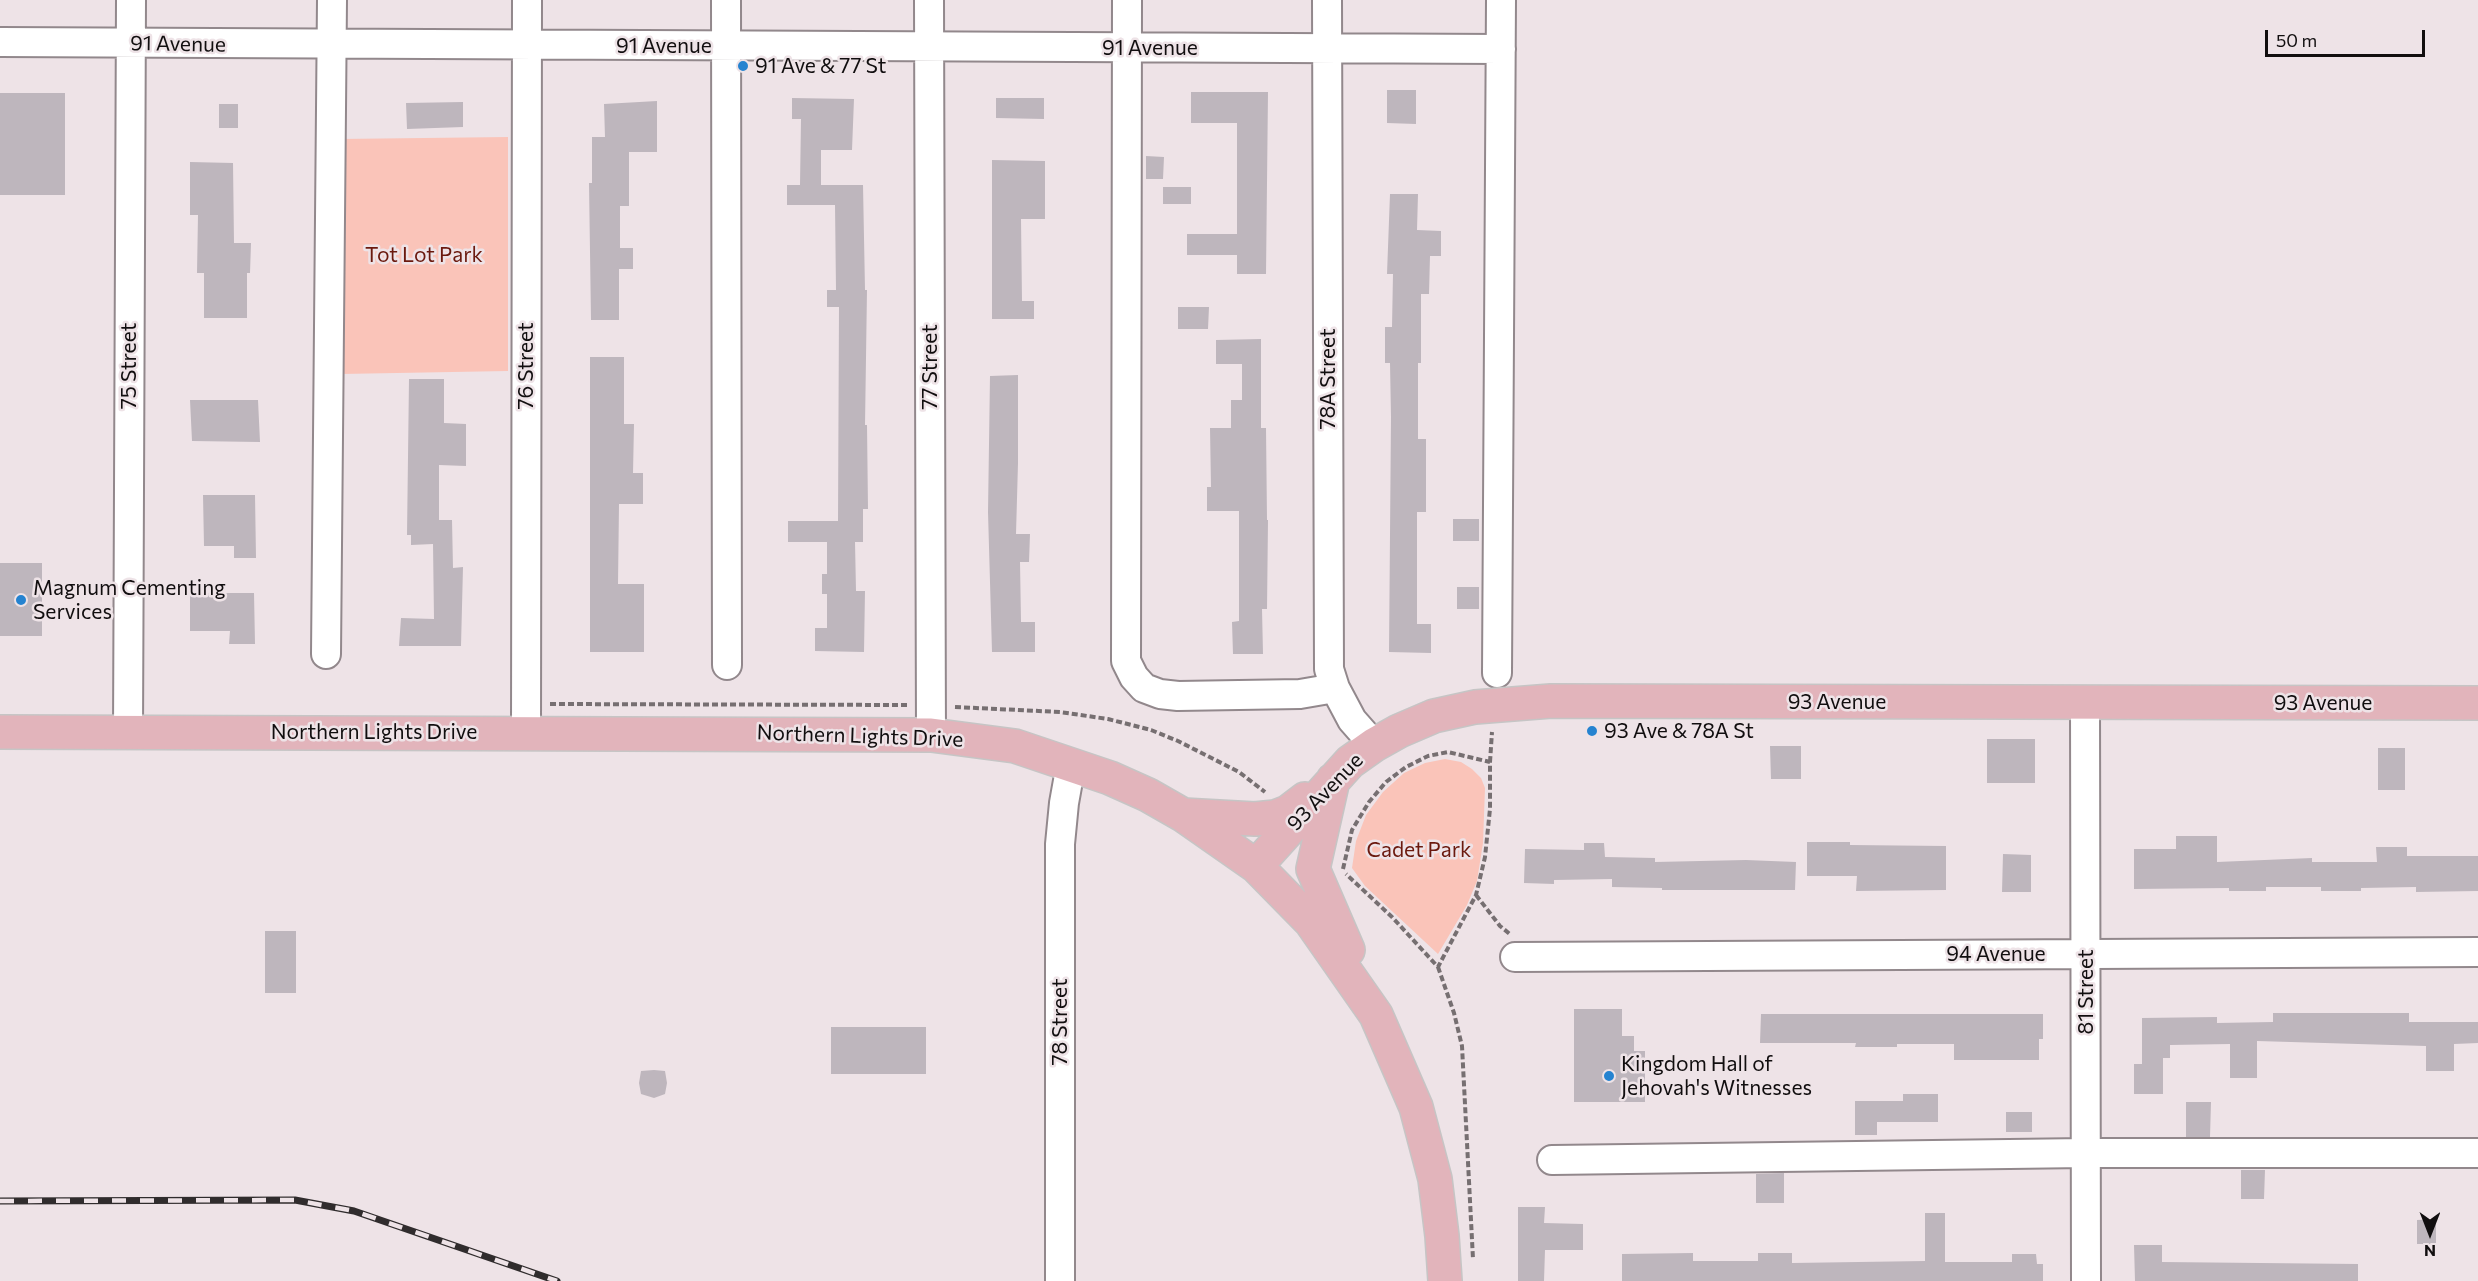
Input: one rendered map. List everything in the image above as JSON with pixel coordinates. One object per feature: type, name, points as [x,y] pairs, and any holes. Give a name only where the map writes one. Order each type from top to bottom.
[{"type":"main road","name":"93 Avenue","points":[[1256,866],[1333,778],[1350,762],[1374,745],[1434,716],[1494,704],[1551,702],[2478,703]]},
{"type":"main road","name":"Northern Lights Drive","points":[[0,732],[931,735],[1015,746],[1071,764],[1148,795],[1183,815],[1256,866],[1311,922],[1376,1016],[1402,1071],[1422,1127],[1435,1179],[1445,1281]]},
{"type":"main road","points":[[1183,815],[1255,819],[1275,817],[1288,812],[1333,778]]},
{"type":"main road","points":[[1333,778],[1313,869],[1376,1016]]},
{"type":"street","name":"75 Street","points":[[128,732],[131,0]]},
{"type":"street","points":[[326,654],[332,0]]},
{"type":"street","name":"76 Street","points":[[526,0],[526,732]]},
{"type":"street","points":[[726,0],[728,665]]},
{"type":"street","name":"77 Street","points":[[929,0],[931,735]]},
{"type":"street","points":[[1127,0],[1126,661],[1144,688],[1160,694],[1178,696],[1300,694],[1335,688]]},
{"type":"street","name":"78A Street","points":[[1327,0],[1329,669],[1335,688],[1352,720],[1374,745]]},
{"type":"street","points":[[1497,673],[1501,0]]},
{"type":"street","name":"91 Avenue","points":[[0,42],[1501,49]]},
{"type":"street","name":"81 Street","points":[[2085,703],[2086,1281]]},
{"type":"street","name":"78 Street","points":[[1060,1281],[1060,844],[1071,764]]},
{"type":"street","name":"94 Avenue","points":[[1528,957],[2478,952]]},
{"type":"street","points":[[1552,1160],[2085,1153],[2478,1154]]},
{"type":"path","points":[[1343,872],[1352,830],[1369,802],[1386,782],[1406,767],[1428,756],[1449,752],[1490,762],[1490,809],[1486,848],[1476,895],[1438,967]]},
{"type":"path","points":[[1334,870],[1343,872],[1392,917],[1438,967],[1454,1013],[1462,1046],[1473,1260]]},
{"type":"path","points":[[1476,895],[1528,957]]},
{"type":"green space","name":"Tot Lot Park","points":[[508,137],[508,371],[341,374],[339,139]]},
{"type":"green space","name":"Cadet Park","points":[[1445,759],[1461,762],[1472,769],[1481,778],[1485,788],[1483,843],[1477,881],[1467,905],[1438,954],[1365,886],[1352,868],[1356,841],[1366,815],[1383,792],[1404,773],[1425,763]]},
{"type":"building","points":[[1387,90],[1416,90],[1416,124],[1387,123]]},
{"type":"building","points":[[1191,92],[1268,92],[1266,274],[1237,274],[1237,255],[1187,255],[1187,234],[1237,234],[1237,123],[1191,123]]},
{"type":"building","points":[[0,93],[65,93],[65,195],[0,195]]},
{"type":"building","points":[[792,98],[854,99],[852,150],[821,150],[821,185],[863,185],[865,290],[867,290],[865,425],[867,425],[868,509],[863,509],[863,542],[855,542],[856,591],[865,591],[864,652],[815,651],[815,628],[827,628],[827,594],[822,594],[822,574],[827,574],[827,542],[788,542],[788,521],[838,521],[839,307],[827,307],[827,290],[836,290],[835,205],[787,205],[787,185],[800,185],[801,119],[792,119]]},
{"type":"building","points":[[996,98],[1044,98],[1044,119],[996,118]]},
{"type":"building","points":[[657,101],[657,152],[629,152],[629,206],[620,206],[620,248],[633,248],[633,269],[619,269],[619,320],[591,320],[589,183],[592,183],[592,137],[605,137],[604,104]]},
{"type":"building","points":[[463,102],[463,127],[407,129],[406,103]]},
{"type":"building","points":[[219,104],[238,104],[238,128],[219,128]]},
{"type":"building","points":[[1146,156],[1164,157],[1163,179],[1146,179]]},
{"type":"building","points":[[992,160],[1045,161],[1045,219],[1021,219],[1022,301],[1034,301],[1034,319],[992,319]]},
{"type":"building","points":[[190,162],[233,163],[234,243],[251,243],[250,273],[247,273],[247,318],[204,318],[204,273],[197,273],[198,215],[190,215]]},
{"type":"building","points":[[1163,187],[1191,187],[1191,204],[1163,204]]},
{"type":"building","points":[[1390,194],[1418,194],[1417,230],[1441,231],[1441,256],[1430,256],[1429,294],[1421,294],[1421,363],[1418,363],[1418,439],[1426,439],[1426,512],[1417,512],[1417,624],[1431,624],[1431,653],[1389,652],[1391,417],[1390,363],[1385,363],[1385,327],[1392,327],[1393,274],[1387,274]]},
{"type":"building","points":[[1178,307],[1209,307],[1208,329],[1178,329]]},
{"type":"building","points":[[1261,339],[1261,428],[1266,428],[1268,520],[1267,609],[1262,609],[1263,654],[1233,654],[1232,622],[1239,621],[1239,511],[1207,511],[1207,487],[1211,487],[1210,428],[1231,428],[1231,400],[1242,400],[1242,364],[1216,364],[1216,340]]},
{"type":"building","points":[[590,357],[624,357],[624,424],[634,424],[633,473],[643,473],[643,504],[619,504],[618,584],[644,584],[644,652],[590,652]]},
{"type":"building","points":[[1018,375],[1016,534],[1030,534],[1029,562],[1020,562],[1021,622],[1035,622],[1035,652],[992,652],[988,512],[990,376]]},
{"type":"building","points":[[409,379],[444,379],[444,423],[466,424],[466,466],[439,465],[439,520],[452,520],[453,568],[463,567],[461,646],[399,646],[401,618],[434,619],[433,544],[411,545],[411,535],[407,535]]},
{"type":"building","points":[[190,400],[258,400],[260,442],[192,441]]},
{"type":"building","points":[[203,495],[255,495],[256,558],[234,558],[234,546],[204,546]]},
{"type":"building","points":[[1453,519],[1479,519],[1479,541],[1453,541]]},
{"type":"building","name":"Magnum Cementing Services","points":[[0,563],[42,563],[42,636],[0,636]]},
{"type":"building","points":[[1457,587],[1479,587],[1479,609],[1457,609]]},
{"type":"building","points":[[190,593],[254,593],[255,644],[229,644],[230,631],[190,631]]},
{"type":"building","points":[[1987,739],[2035,739],[2035,783],[1987,783]]},
{"type":"building","points":[[1770,746],[1801,746],[1801,779],[1771,779]]},
{"type":"building","points":[[2378,748],[2405,748],[2405,790],[2378,790]]},
{"type":"building","points":[[2176,836],[2217,836],[2217,862],[2312,858],[2312,862],[2377,862],[2376,847],[2407,847],[2407,856],[2478,856],[2478,891],[2416,892],[2416,887],[2361,888],[2361,891],[2321,891],[2321,887],[2266,887],[2266,891],[2229,891],[2229,888],[2134,889],[2134,849],[2176,849]]},
{"type":"building","points":[[1807,842],[1946,846],[1946,890],[1856,891],[1857,876],[1807,876]]},
{"type":"building","points":[[1584,843],[1604,843],[1605,857],[1655,858],[1655,862],[1746,860],[1796,862],[1795,890],[1662,890],[1662,888],[1612,887],[1612,879],[1554,880],[1554,884],[1524,883],[1525,849],[1584,850]]},
{"type":"building","points":[[2003,854],[2031,855],[2031,892],[2002,892]]},
{"type":"building","points":[[265,931],[296,931],[296,993],[265,993]]},
{"type":"building","name":"Kingdom Hall of Jehovah's Witnesses","points":[[1574,1009],[1622,1009],[1622,1036],[1634,1036],[1634,1051],[1645,1051],[1645,1102],[1574,1102]]},
{"type":"building","points":[[2273,1013],[2409,1013],[2409,1022],[2478,1022],[2478,1043],[2454,1044],[2454,1071],[2426,1071],[2426,1046],[2257,1041],[2257,1078],[2230,1078],[2230,1044],[2170,1045],[2170,1058],[2163,1058],[2163,1094],[2134,1094],[2134,1064],[2142,1064],[2142,1018],[2217,1017],[2217,1023],[2273,1022]]},
{"type":"building","points":[[1761,1014],[2043,1014],[2043,1039],[2039,1039],[2039,1060],[1954,1060],[1954,1044],[1855,1047],[1856,1043],[1760,1043]]},
{"type":"building","points":[[831,1027],[926,1027],[926,1074],[831,1074]]},
{"type":"building","points":[[641,1071],[665,1071],[667,1083],[665,1094],[654,1098],[641,1094],[639,1083]]},
{"type":"building","points":[[1903,1094],[1938,1094],[1938,1122],[1877,1122],[1877,1135],[1855,1135],[1855,1101],[1903,1101]]},
{"type":"building","points":[[2186,1102],[2211,1102],[2210,1137],[2186,1137]]},
{"type":"building","points":[[2006,1112],[2032,1112],[2032,1132],[2006,1132]]},
{"type":"building","points":[[2241,1170],[2265,1170],[2264,1199],[2241,1199]]},
{"type":"building","points":[[1784,1173],[1784,1203],[1756,1203],[1756,1174]]},
{"type":"building","points":[[1518,1207],[1545,1207],[1544,1223],[1583,1224],[1583,1250],[1545,1250],[1544,1281],[1518,1281]]},
{"type":"building","points":[[1925,1213],[1945,1213],[1945,1262],[2012,1262],[2012,1254],[2036,1254],[2037,1264],[2043,1264],[2043,1281],[1622,1281],[1622,1254],[1693,1253],[1693,1261],[1758,1261],[1758,1253],[1792,1253],[1792,1263],[1925,1261]]},
{"type":"building","points":[[2436,1219],[2436,1244],[2417,1244],[2417,1220]]},
{"type":"building","points":[[2134,1245],[2162,1245],[2162,1262],[2358,1264],[2358,1281],[2135,1281]]},
{"type":"railway","points":[[0,1201],[295,1200],[354,1211],[557,1281]]},
{"type":"place","name":"91 Ave & 77 St","points":[[743,66]]},
{"type":"place","name":"Magnum Cementing Services","points":[[21,600]]},
{"type":"place","name":"93 Ave & 78A St","points":[[1592,731]]},
{"type":"place","name":"Kingdom Hall of Jehovah's Witnesses","points":[[1609,1076]]}]
